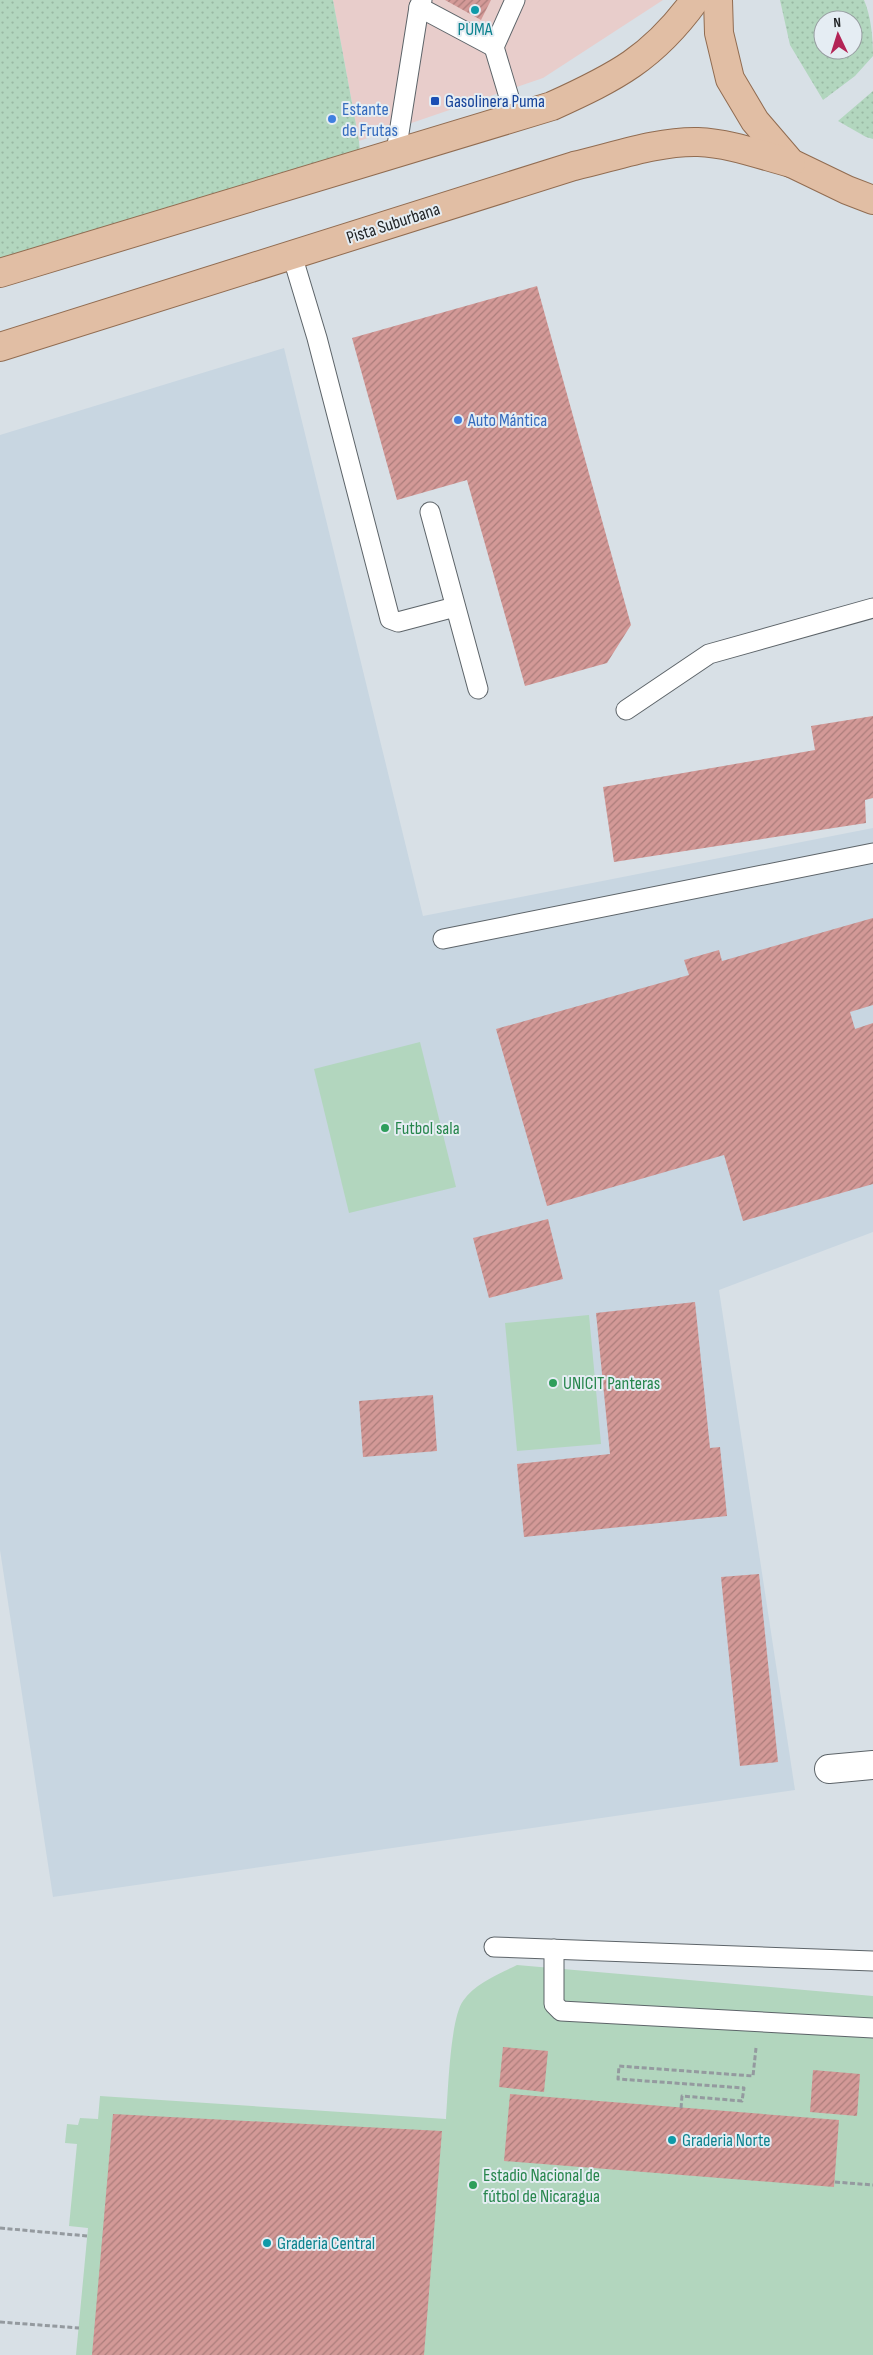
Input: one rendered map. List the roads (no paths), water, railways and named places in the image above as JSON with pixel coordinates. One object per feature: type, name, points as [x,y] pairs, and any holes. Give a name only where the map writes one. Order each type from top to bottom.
[{"type":"main road","points":[[0,273],[552,106],[602,83],[631,66],[675,28],[696,0]]},
{"type":"main road","points":[[718,0],[719,32],[730,80],[756,121],[791,163],[847,190],[873,200]]},
{"type":"main road","name":"Pista Suburbana","points":[[0,347],[574,166],[672,144],[698,142],[714,144],[791,163]]},
{"type":"street","points":[[829,1769],[873,1764]]},
{"type":"lane","points":[[515,0],[494,46],[515,117]]},
{"type":"lane","points":[[396,152],[420,3],[494,46]]},
{"type":"lane","points":[[292,255],[317,338],[390,619],[398,622],[455,608]]},
{"type":"lane","points":[[430,512],[478,689]]},
{"type":"lane","points":[[626,710],[709,654],[873,608]]},
{"type":"lane","points":[[443,938],[873,853]]},
{"type":"lane","points":[[494,1947],[873,1961]]},
{"type":"lane","points":[[554,1949],[554,2004],[561,2011],[873,2028]]},
{"type":"place","name":"PUMA","points":[[475,10]]},
{"type":"place","name":"Gasolinera Puma","points":[[435,101]]},
{"type":"place","name":"Estante de Frutas","points":[[332,119]]},
{"type":"place","name":"Auto Mántica","points":[[458,420]]},
{"type":"place","name":"Futbol sala","points":[[385,1128]]},
{"type":"place","name":"UNICIT Panteras","points":[[553,1383]]},
{"type":"place","name":"Graderia Norte","points":[[672,2140]]},
{"type":"place","name":"Estadio Nacional de fútbol de Nicaragua","points":[[473,2185]]},
{"type":"place","name":"Graderia Central","points":[[267,2243]]}]
